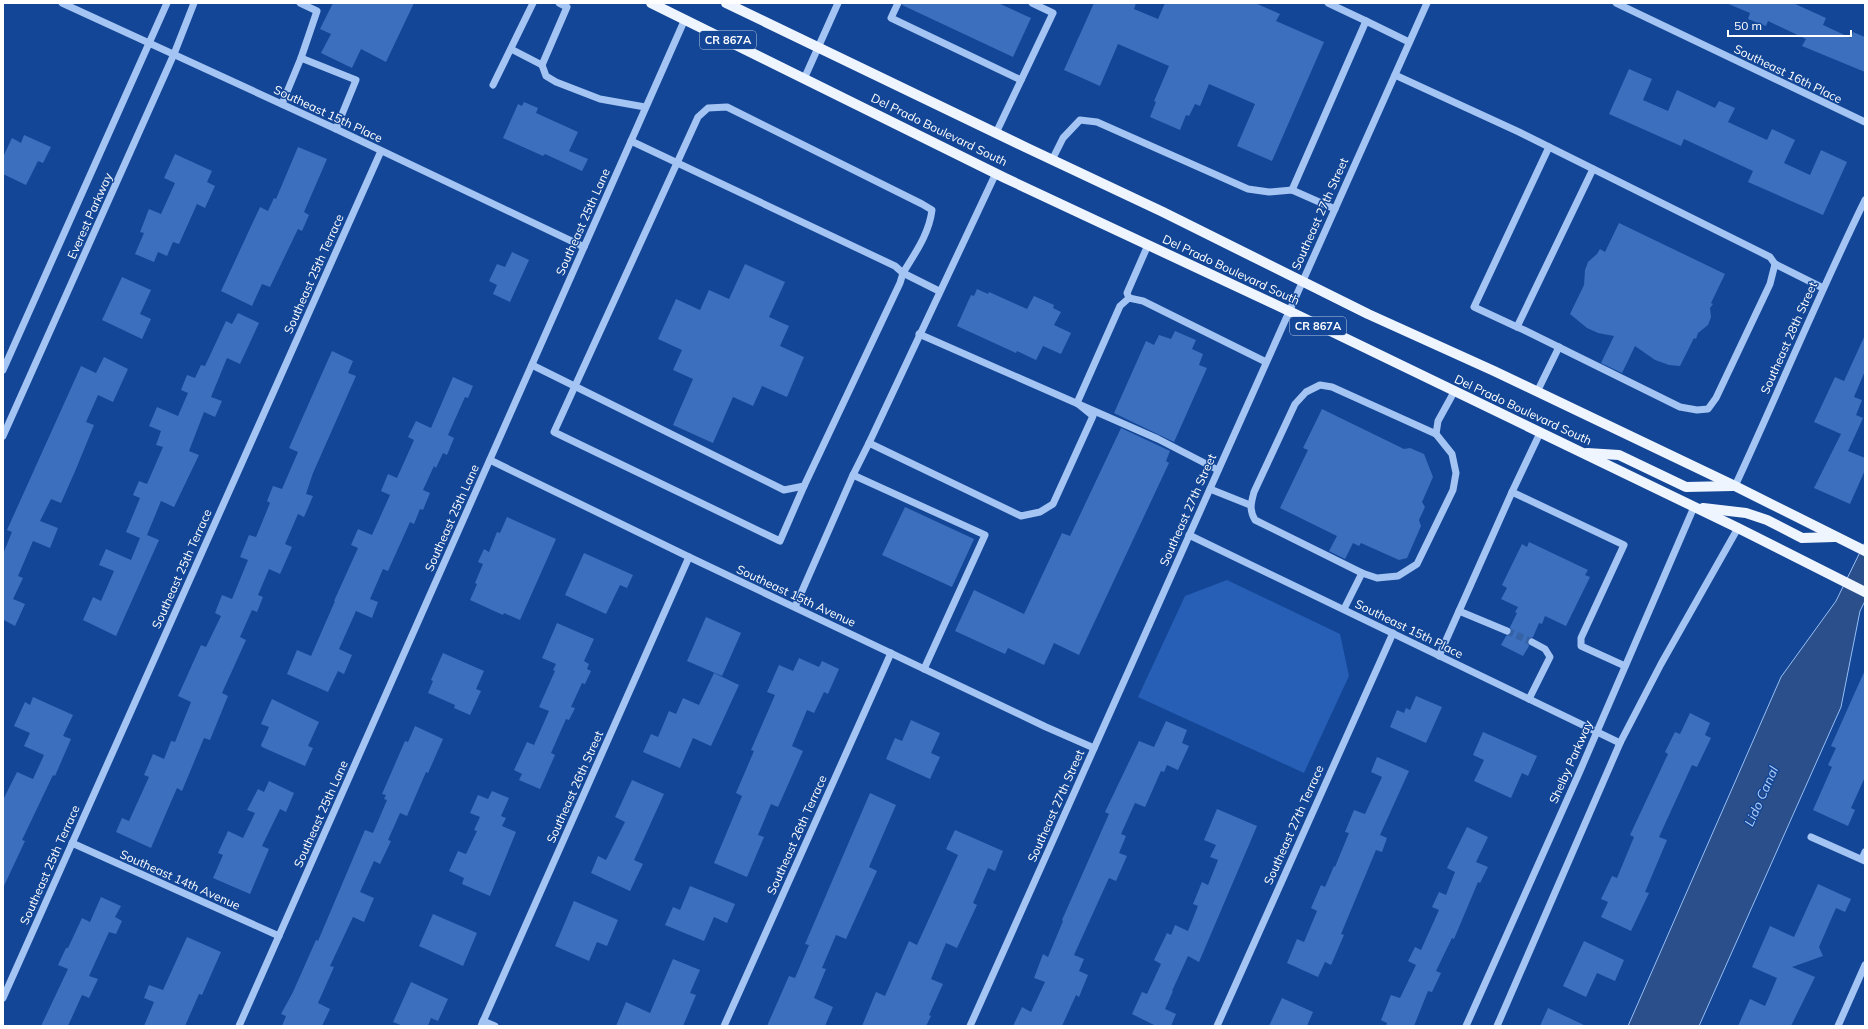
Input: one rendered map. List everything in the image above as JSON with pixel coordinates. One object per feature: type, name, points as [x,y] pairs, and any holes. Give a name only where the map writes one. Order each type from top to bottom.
[{"type":"main road","name":"Del Prado Boulevard South","points":[[651,3],[996,173],[1289,311],[1738,528],[1865,592]]},
{"type":"main road","name":"Del Prado Boulevard South","points":[[726,3],[1163,212],[1302,281],[1735,486],[1865,551]]},
{"type":"main road","points":[[1581,452],[1619,455],[1686,486],[1735,486]]},
{"type":"main road","points":[[1694,507],[1746,513],[1766,520],[1802,538],[1836,536]]},
{"type":"street","name":"Southeast 15th Place","points":[[62,3],[282,104],[584,247]]},
{"type":"street","name":"Everest Parkway","points":[[3,370],[167,3]]},
{"type":"street","name":"Everest Parkway","points":[[3,436],[174,54],[194,3]]},
{"type":"street","points":[[282,104],[301,58],[317,11],[300,3]]},
{"type":"street","points":[[493,85],[534,3]]},
{"type":"street","points":[[542,65],[567,7],[559,3]]},
{"type":"street","points":[[804,79],[838,3]]},
{"type":"street","points":[[898,3],[891,18],[1021,80]]},
{"type":"street","points":[[996,133],[1053,13],[1032,3]]},
{"type":"street","points":[[1328,3],[1409,42]]},
{"type":"street","name":"Southeast 27th Street","points":[[970,1026],[1426,3]]},
{"type":"street","name":"Southeast 16th Place","points":[[1616,3],[1865,122]]},
{"type":"street","name":"Southeast 25th Lane","points":[[239,1026],[685,19]]},
{"type":"street","points":[[1292,190],[1366,21]]},
{"type":"street","points":[[511,49],[542,65],[546,76],[556,82],[600,99],[645,107]]},
{"type":"street","points":[[301,58],[356,80],[336,130]]},
{"type":"street","points":[[1395,75],[1549,147],[1770,257],[1775,264],[1823,288]]},
{"type":"street","points":[[727,107],[932,210],[930,224],[920,246],[903,273],[900,283],[804,486],[780,541],[554,432],[698,117],[708,108],[727,107]]},
{"type":"street","points":[[1052,160],[1063,138],[1080,120],[1097,122],[1248,189],[1268,192],[1292,190],[1335,209]]},
{"type":"street","points":[[631,141],[896,266],[903,273],[939,291]]},
{"type":"street","points":[[1549,147],[1474,307],[1680,407],[1697,410],[1708,409],[1716,398],[1770,284],[1775,264]]},
{"type":"street","name":"Southeast 25th Terrace","points":[[3,998],[381,151]]},
{"type":"street","points":[[1517,327],[1593,169]]},
{"type":"street","points":[[795,607],[853,474],[869,443],[918,334],[996,173]]},
{"type":"street","name":"Southeast 28th Street","points":[[1735,486],[1823,288],[1865,200]]},
{"type":"street","points":[[1129,298],[1127,293],[1148,245]]},
{"type":"street","points":[[1129,298],[1143,301],[1266,362]]},
{"type":"street","points":[[1077,402],[1120,306],[1129,298]]},
{"type":"street","points":[[918,334],[1077,402],[1158,439],[1218,470]]},
{"type":"street","points":[[1537,392],[1559,348]]},
{"type":"street","points":[[532,365],[784,490],[804,486]]},
{"type":"street","points":[[1320,385],[1332,387],[1436,434],[1452,454],[1456,472],[1453,490],[1417,564],[1398,576],[1378,578],[1362,573],[1255,520],[1251,513],[1250,504],[1254,492],[1295,404],[1306,392],[1320,385]]},
{"type":"street","points":[[1436,434],[1438,421],[1454,392]]},
{"type":"street","points":[[869,443],[1021,516],[1040,512],[1053,504],[1093,416],[1077,402]]},
{"type":"street","points":[[1439,656],[1540,433]]},
{"type":"street","name":"Southeast 15th Avenue","points":[[490,460],[689,557],[1094,748]]},
{"type":"street","points":[[853,474],[986,535],[924,669]]},
{"type":"street","points":[[1210,489],[1250,504]]},
{"type":"street","points":[[1512,492],[1624,545],[1581,638],[1581,646],[1625,666]]},
{"type":"street","name":"Shelby Parkway","points":[[1466,1026],[1597,732],[1694,507]]},
{"type":"street","points":[[1497,1026],[1620,743],[1665,658],[1738,528]]},
{"type":"street","name":"Southeast 15th Place","points":[[1189,536],[1344,609],[1620,743]]},
{"type":"street","name":"Southeast 26th Street","points":[[482,1023],[689,557]]},
{"type":"street","points":[[1344,609],[1362,573]]},
{"type":"street","points":[[1459,611],[1507,631]]},
{"type":"street","name":"Southeast 27th Terrace","points":[[1217,1026],[1393,633]]},
{"type":"street","points":[[1529,699],[1550,656],[1545,649],[1532,642]]},
{"type":"street","name":"Southeast 26th Terrace","points":[[724,1026],[891,653]]},
{"type":"street","points":[[1811,837],[1863,860],[1865,852]]},
{"type":"street","name":"Southeast 14th Avenue","points":[[72,843],[279,936]]},
{"type":"street","points":[[1838,1026],[1865,965]]},
{"type":"street","points":[[482,1023],[495,1026]]},
{"type":"shaded area","points":[[1227,580],[1340,634],[1349,676],[1304,773],[1138,697],[1185,596]]},
{"type":"water","name":"Lido Canal","points":[[1865,542],[1865,601],[1860,611],[1841,707],[1699,1026],[1628,1026],[1781,677],[1836,601]]},
{"type":"building","points":[[333,3],[414,3],[386,62],[361,49],[352,68],[321,53],[331,34],[320,29]]},
{"type":"building","points":[[903,3],[998,3],[1031,18],[1013,57],[902,5]]},
{"type":"building","points":[[1094,3],[1136,3],[1134,9],[1158,19],[1165,3],[1255,3],[1280,14],[1276,21],[1324,42],[1272,161],[1237,146],[1255,104],[1209,84],[1200,106],[1195,104],[1189,116],[1186,115],[1180,130],[1150,117],[1156,102],[1154,101],[1169,66],[1118,44],[1100,86],[1064,70]]},
{"type":"building","points":[[1726,3],[1793,3],[1826,18],[1823,25],[1851,38],[1853,32],[1865,37],[1865,72],[1802,46],[1806,39],[1768,21],[1766,26],[1748,19],[1750,13]]},
{"type":"building","points":[[1629,69],[1652,79],[1643,100],[1668,111],[1677,90],[1715,108],[1719,101],[1735,108],[1728,122],[1767,140],[1772,129],[1795,140],[1784,163],[1810,175],[1821,150],[1847,162],[1823,215],[1748,182],[1753,171],[1684,139],[1681,146],[1609,114]]},
{"type":"building","points":[[524,102],[538,108],[536,113],[578,132],[569,151],[588,159],[582,171],[545,154],[543,156],[503,138],[518,104],[522,106]]},
{"type":"building","points":[[24,135],[51,147],[43,163],[38,161],[26,185],[3,174],[3,157],[12,138],[21,143]]},
{"type":"building","points":[[298,147],[327,159],[304,212],[309,215],[302,231],[298,229],[270,287],[262,284],[252,306],[221,291],[260,207],[268,211],[274,198],[276,199]]},
{"type":"building","points":[[175,154],[212,171],[207,182],[215,186],[205,208],[197,204],[179,244],[173,242],[167,256],[158,252],[154,262],[135,254],[144,233],[140,232],[149,209],[161,214],[175,183],[164,178]]},
{"type":"building","points":[[1619,223],[1725,274],[1711,303],[1713,304],[1710,308],[1711,317],[1708,325],[1698,333],[1696,339],[1694,338],[1680,366],[1669,365],[1655,360],[1635,346],[1622,373],[1601,363],[1614,336],[1598,333],[1587,328],[1570,314],[1584,285],[1585,270],[1588,262],[1600,249],[1605,252]]},
{"type":"building","points":[[512,252],[529,260],[510,302],[493,294],[497,285],[489,281],[497,264],[505,267]]},
{"type":"building","points":[[745,264],[785,282],[769,317],[789,326],[780,346],[804,357],[787,397],[762,386],[753,406],[733,397],[713,443],[673,425],[693,379],[673,370],[682,350],[658,339],[676,299],[700,310],[709,290],[729,299]]},
{"type":"building","points":[[122,277],[151,290],[140,314],[151,319],[142,339],[102,320]]},
{"type":"building","points":[[977,289],[988,294],[989,292],[1027,309],[1034,296],[1054,305],[1053,308],[1061,312],[1054,325],[1071,333],[1061,354],[1043,346],[1036,360],[1017,351],[1016,353],[957,326],[971,295],[974,296]]},
{"type":"building","points":[[238,313],[259,323],[240,364],[227,358],[211,397],[222,401],[215,417],[204,412],[189,451],[199,455],[174,507],[161,501],[147,535],[159,540],[116,636],[83,620],[93,597],[101,601],[114,571],[99,565],[106,549],[131,560],[140,538],[126,532],[140,498],[133,495],[139,481],[147,484],[163,447],[156,445],[161,431],[149,426],[157,407],[178,416],[188,393],[181,390],[187,375],[195,378],[201,365],[205,366],[226,321],[232,324]]},
{"type":"building","points":[[1175,331],[1196,340],[1192,349],[1203,354],[1199,365],[1207,368],[1174,442],[1114,413],[1146,341],[1154,345],[1159,335],[1171,339]]},
{"type":"building","points":[[1865,335],[1865,371],[1854,397],[1862,400],[1856,415],[1863,418],[1848,451],[1865,458],[1865,470],[1850,504],[1814,488],[1841,434],[1814,422],[1835,377],[1844,381]]},
{"type":"building","points":[[332,351],[353,361],[348,373],[356,376],[313,473],[306,494],[313,496],[304,517],[298,514],[285,544],[292,547],[280,574],[269,569],[258,595],[263,597],[257,612],[252,610],[240,637],[246,640],[222,693],[228,696],[210,740],[204,738],[182,791],[177,788],[151,848],[116,832],[122,818],[129,821],[149,777],[144,775],[153,754],[164,759],[171,741],[175,742],[191,702],[178,696],[201,645],[206,647],[221,616],[215,613],[222,595],[232,599],[248,560],[240,557],[249,535],[256,537],[270,503],[267,501],[273,486],[282,489],[298,452],[289,448]]},
{"type":"building","points":[[104,357],[128,369],[113,402],[98,395],[86,422],[94,425],[61,503],[51,499],[40,521],[58,528],[50,548],[33,541],[18,576],[23,578],[13,599],[25,604],[15,626],[4,620],[3,622],[3,554],[12,532],[7,530],[81,366],[96,373]]},
{"type":"building","points":[[453,377],[473,386],[468,398],[465,397],[448,435],[454,438],[447,455],[443,453],[436,468],[434,466],[423,490],[430,493],[423,510],[420,509],[414,524],[410,522],[388,571],[383,569],[370,599],[378,602],[372,618],[356,611],[339,649],[352,655],[344,674],[338,671],[328,692],[287,674],[297,650],[311,656],[358,548],[351,545],[358,529],[372,535],[390,495],[381,491],[388,474],[397,478],[414,440],[408,437],[416,421],[431,428]]},
{"type":"building","points":[[1322,409],[1404,449],[1410,448],[1424,454],[1433,477],[1422,502],[1425,507],[1419,520],[1421,526],[1407,558],[1399,560],[1361,543],[1359,546],[1353,543],[1345,559],[1329,551],[1337,536],[1280,508],[1308,450],[1303,448]]},
{"type":"building","points":[[1121,428],[1170,451],[1166,461],[1169,463],[1079,655],[1054,643],[1044,665],[1008,648],[1005,654],[955,631],[974,590],[1024,614],[1062,533],[1070,536]]},
{"type":"building","points":[[905,507],[974,539],[952,587],[882,555]]},
{"type":"building","points":[[507,517],[556,539],[520,620],[504,613],[503,615],[470,600],[483,564],[478,562],[484,549],[489,552],[497,532],[500,533]]},
{"type":"building","points":[[1529,542],[1588,570],[1585,575],[1590,577],[1566,626],[1545,616],[1542,624],[1539,623],[1533,637],[1528,639],[1529,646],[1523,656],[1501,645],[1506,636],[1512,633],[1510,627],[1517,613],[1515,612],[1518,607],[1501,599],[1507,588],[1502,585],[1522,544],[1527,547]]},
{"type":"building","points":[[584,553],[633,575],[627,588],[620,585],[606,614],[565,595]]},
{"type":"building","points":[[706,617],[741,633],[722,676],[687,661]]},
{"type":"building","points":[[557,623],[594,639],[584,661],[589,664],[587,669],[591,671],[585,684],[582,683],[571,707],[575,708],[569,720],[566,719],[551,753],[555,755],[540,789],[519,780],[522,774],[514,770],[527,742],[534,745],[549,711],[539,707],[555,671],[553,670],[556,664],[542,658]]},
{"type":"building","points":[[443,653],[484,671],[476,689],[481,691],[470,715],[454,708],[455,705],[428,693],[433,681],[431,680]]},
{"type":"building","points":[[799,658],[819,667],[822,661],[839,669],[828,694],[824,692],[814,713],[807,710],[792,746],[803,751],[778,807],[771,804],[758,835],[764,837],[747,877],[714,863],[742,796],[736,793],[754,751],[751,750],[775,695],[767,692],[779,665],[793,671]]},
{"type":"building","points":[[1865,670],[1865,777],[1851,808],[1855,810],[1848,826],[1813,810],[1832,767],[1828,765],[1836,748],[1831,746]]},
{"type":"building","points":[[714,673],[739,685],[711,746],[693,738],[680,768],[643,752],[651,734],[658,737],[669,711],[676,714],[683,698],[699,705]]},
{"type":"building","points":[[1416,696],[1442,707],[1426,743],[1390,727],[1397,710],[1404,713],[1406,708],[1410,710]]},
{"type":"building","points":[[33,697],[73,715],[63,736],[71,739],[55,776],[53,775],[22,840],[25,841],[3,888],[3,800],[17,772],[33,779],[44,755],[24,746],[30,733],[14,726],[25,702],[30,705]]},
{"type":"building","points":[[272,699],[319,722],[308,746],[313,748],[305,766],[262,747],[261,745],[269,727],[261,724]]},
{"type":"building","points":[[1690,713],[1710,723],[1705,735],[1711,738],[1697,767],[1692,765],[1659,837],[1667,840],[1645,892],[1649,893],[1631,931],[1601,917],[1608,902],[1601,899],[1612,876],[1617,878],[1634,837],[1630,835],[1668,754],[1665,752],[1675,732],[1680,734]]},
{"type":"building","points":[[911,720],[940,733],[931,753],[940,757],[930,779],[886,759],[895,738],[902,741]]},
{"type":"building","points":[[1166,721],[1187,730],[1182,743],[1189,746],[1178,770],[1167,765],[1164,772],[1161,771],[1145,807],[1135,803],[1121,834],[1126,836],[1119,853],[1127,856],[1116,881],[1109,878],[1074,955],[1084,959],[1079,971],[1088,975],[1079,997],[1076,995],[1062,1026],[1013,1026],[1022,1007],[1031,1012],[1045,982],[1034,978],[1043,954],[1048,957],[1063,921],[1062,920],[1109,814],[1105,812],[1139,741],[1154,747]]},
{"type":"building","points":[[415,726],[443,739],[428,773],[426,772],[407,816],[400,813],[388,840],[391,841],[380,864],[374,861],[360,892],[374,898],[364,922],[353,917],[330,966],[334,967],[318,1003],[330,1009],[322,1026],[282,1026],[286,1016],[281,1014],[293,992],[316,940],[318,941],[365,830],[373,833],[387,800],[384,799],[386,795],[382,794],[405,741],[408,742]]},
{"type":"building","points":[[1483,732],[1537,756],[1528,776],[1522,773],[1511,798],[1474,781],[1484,760],[1473,755]]},
{"type":"building","points":[[1377,757],[1409,771],[1380,835],[1387,838],[1382,852],[1376,850],[1341,934],[1344,935],[1331,965],[1325,962],[1318,977],[1287,963],[1297,939],[1304,942],[1317,911],[1311,908],[1321,885],[1325,887],[1334,866],[1335,867],[1349,833],[1345,832],[1354,810],[1365,814],[1382,777],[1371,772]]},
{"type":"building","points":[[632,780],[664,794],[634,860],[643,864],[630,891],[591,873],[598,856],[606,860],[625,822],[615,817]]},
{"type":"building","points":[[269,781],[294,793],[286,812],[280,809],[262,846],[269,849],[250,894],[213,878],[223,855],[218,853],[228,831],[243,838],[255,813],[247,810],[258,789],[264,792]]},
{"type":"building","points":[[492,791],[509,798],[501,816],[506,818],[502,826],[516,832],[490,896],[462,884],[464,878],[449,871],[458,851],[466,854],[477,831],[474,830],[480,817],[470,813],[478,795],[488,799]]},
{"type":"building","points":[[870,793],[896,805],[869,867],[877,871],[846,939],[836,935],[822,968],[826,969],[814,998],[833,1007],[825,1026],[767,1026],[789,976],[795,978],[809,945],[805,944]]},
{"type":"building","points":[[1217,809],[1257,826],[1199,962],[1188,956],[1172,991],[1165,1009],[1176,1014],[1171,1026],[1156,1026],[1132,1014],[1142,992],[1147,994],[1161,964],[1154,960],[1167,933],[1171,935],[1175,925],[1188,931],[1198,906],[1193,904],[1202,882],[1208,885],[1218,860],[1210,857],[1216,845],[1204,840]]},
{"type":"building","points":[[1467,827],[1488,837],[1476,862],[1488,867],[1480,883],[1478,882],[1454,939],[1452,938],[1436,971],[1441,973],[1432,992],[1428,991],[1414,1026],[1386,1026],[1387,1023],[1381,1020],[1391,995],[1400,998],[1416,965],[1408,961],[1415,947],[1421,950],[1439,910],[1432,907],[1439,892],[1446,895],[1455,872],[1447,868]]},
{"type":"building","points":[[955,830],[1003,851],[995,871],[988,868],[973,903],[977,905],[957,948],[946,943],[931,979],[943,984],[929,1015],[931,1016],[926,1026],[862,1026],[876,992],[885,996],[909,941],[917,945],[958,855],[946,849]]},
{"type":"building","points":[[1818,884],[1851,899],[1845,912],[1836,908],[1819,947],[1823,956],[1792,967],[1815,977],[1791,1026],[1738,1026],[1750,999],[1765,1006],[1777,978],[1752,967],[1770,926],[1794,937]]},
{"type":"building","points":[[690,886],[735,904],[727,923],[714,917],[704,941],[665,925],[673,907],[680,910]]},
{"type":"building","points":[[101,897],[121,906],[115,917],[122,921],[116,934],[109,932],[89,976],[98,979],[89,998],[82,995],[68,1026],[41,1026],[68,969],[58,965],[82,918],[90,922]]},
{"type":"building","points":[[574,901],[618,920],[607,946],[597,942],[589,961],[555,946]]},
{"type":"building","points":[[433,914],[477,933],[463,966],[419,946]]},
{"type":"building","points":[[187,937],[221,952],[202,995],[199,994],[185,1026],[144,1026],[154,1002],[144,998],[149,985],[163,990]]},
{"type":"building","points":[[1584,941],[1624,960],[1615,981],[1597,973],[1586,997],[1563,986]]},
{"type":"building","points":[[673,959],[700,970],[690,993],[696,995],[683,1026],[616,1026],[626,1002],[650,1013]]},
{"type":"building","points":[[411,982],[448,999],[438,1021],[431,1018],[428,1026],[403,1026],[393,1022]]},
{"type":"building","points":[[1282,998],[1313,1012],[1307,1026],[1269,1026]]},
{"type":"building","points":[[1548,1008],[1586,1026],[1540,1026]]},
{"type":"tunnel","points":[[1507,631],[1532,642]]}]
